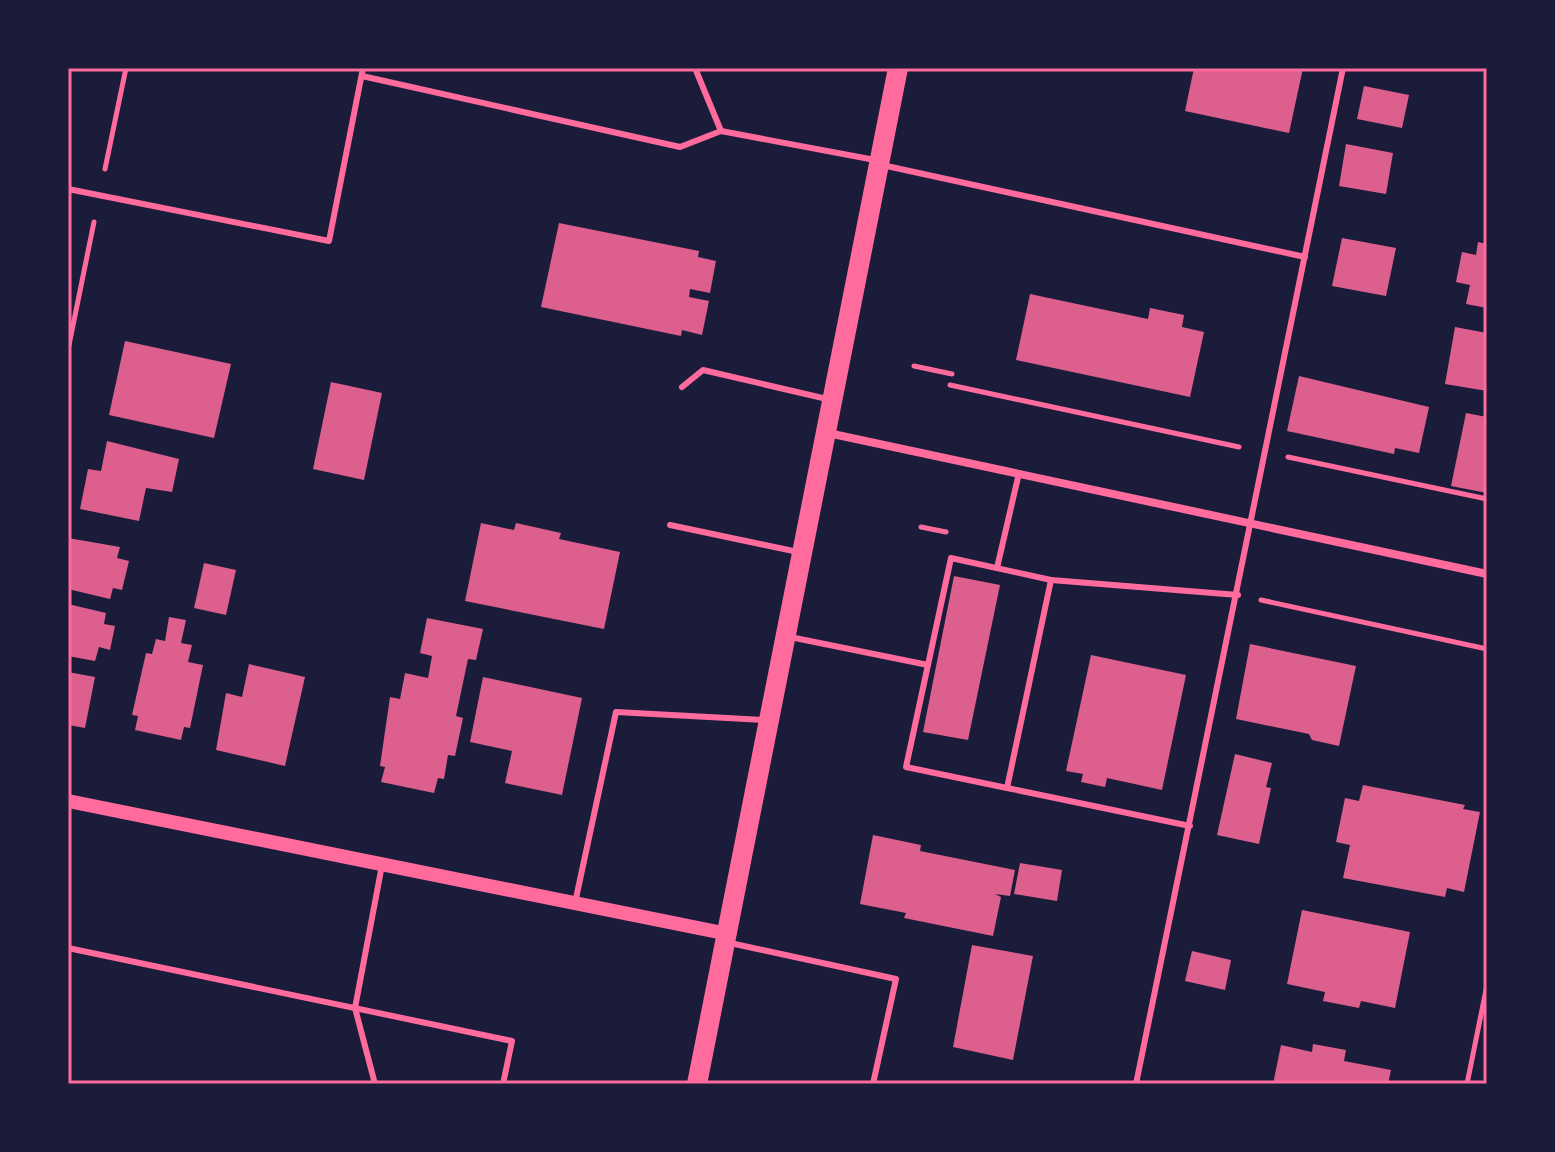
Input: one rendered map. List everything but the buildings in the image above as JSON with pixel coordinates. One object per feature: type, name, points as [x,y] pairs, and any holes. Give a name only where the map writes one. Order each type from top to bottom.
[{"type":"main road","points":[[697,1084],[898,68]]},
{"type":"street","points":[[824,432],[1487,574]]},
{"type":"street","points":[[68,801],[574,903],[727,938]]},
{"type":"lane","points":[[695,68],[721,131]]},
{"type":"lane","points":[[1136,1084],[1343,68]]},
{"type":"lane","points":[[68,189],[329,241],[362,72],[680,147],[721,131],[879,162],[1305,257]]},
{"type":"lane","points":[[682,387],[703,370],[830,400]]},
{"type":"lane","points":[[997,568],[1019,473]]},
{"type":"lane","points":[[670,525],[801,553]]},
{"type":"lane","points":[[1190,826],[906,767],[951,558],[1051,580],[1238,595]]},
{"type":"lane","points":[[1007,788],[1051,580]]},
{"type":"lane","points":[[785,636],[928,665]]},
{"type":"lane","points":[[574,903],[616,712],[769,720]]},
{"type":"lane","points":[[375,1084],[355,1008],[382,865]]},
{"type":"lane","points":[[727,938],[896,979],[873,1084]]},
{"type":"lane","points":[[68,948],[512,1041],[503,1084]]},
{"type":"path","points":[[914,366],[952,374]]},
{"type":"path","points":[[950,385],[1487,499]]},
{"type":"path","points":[[1467,1084],[1487,985]]}]
